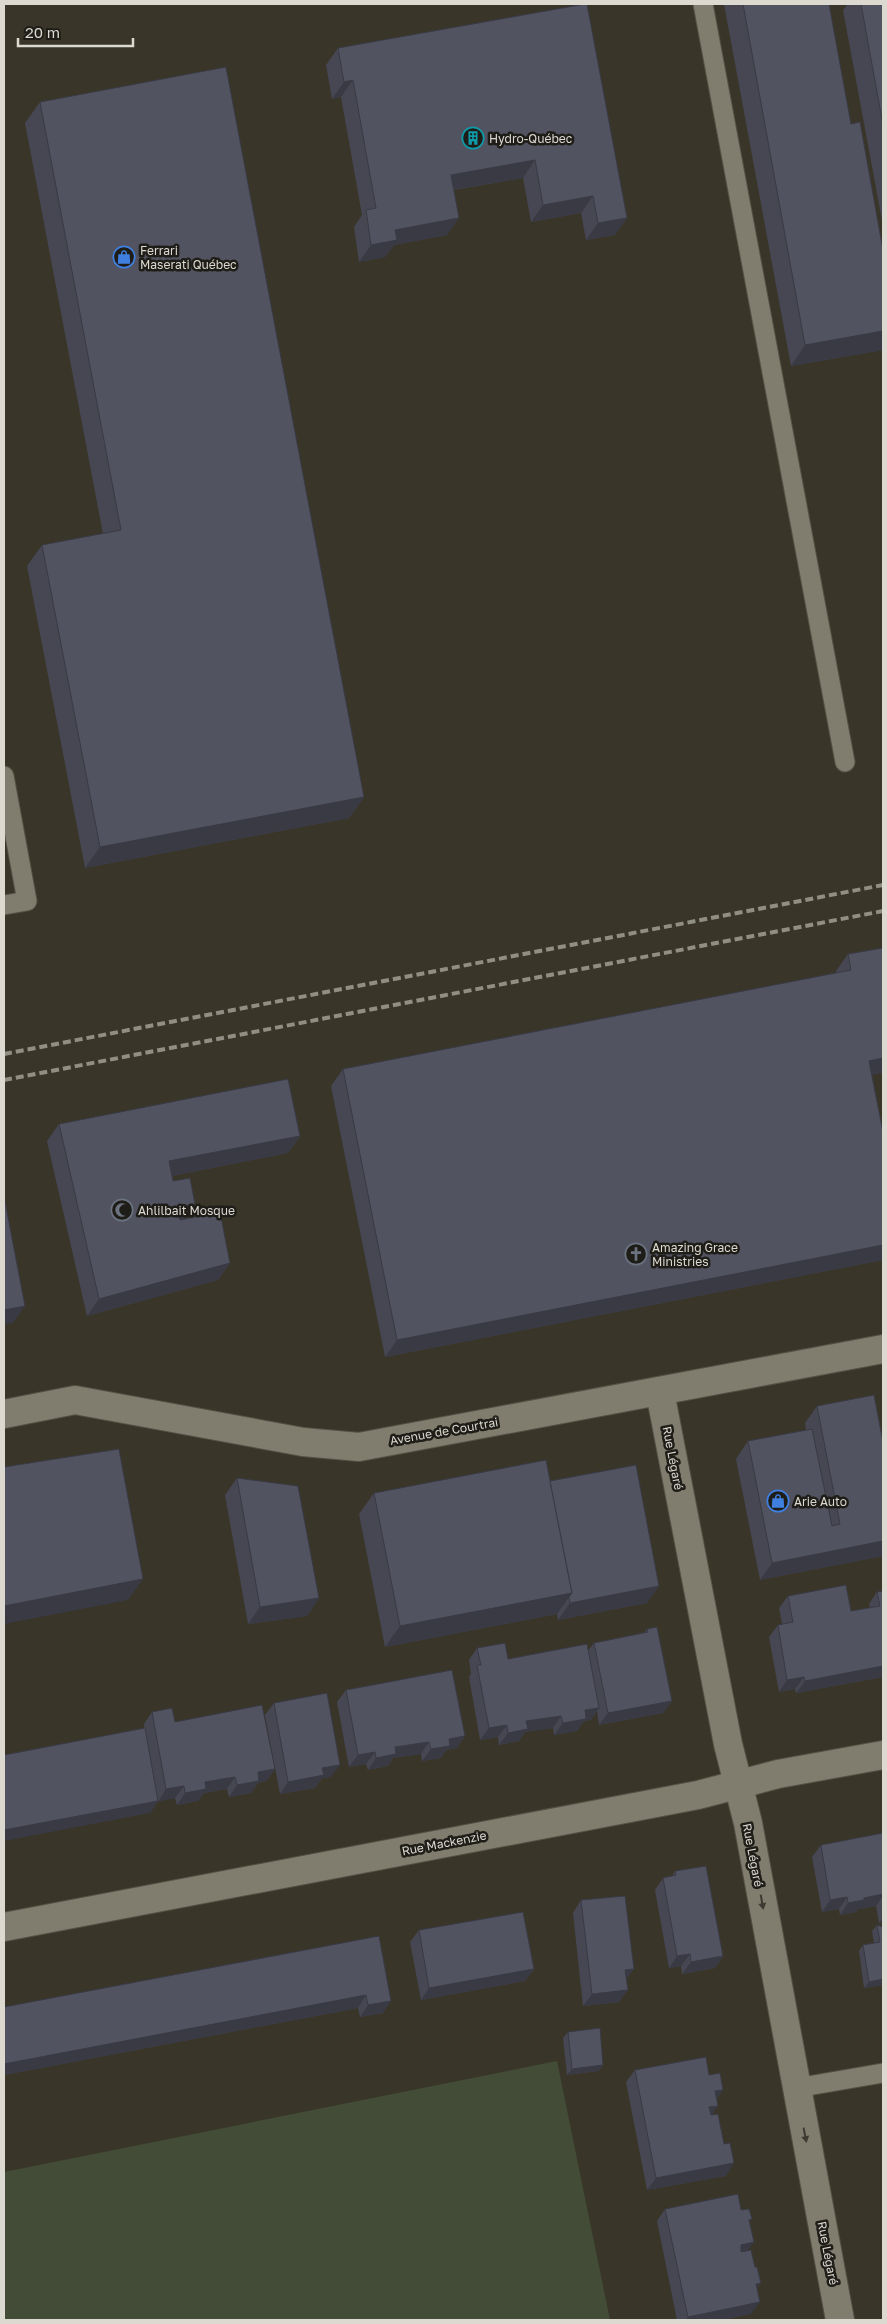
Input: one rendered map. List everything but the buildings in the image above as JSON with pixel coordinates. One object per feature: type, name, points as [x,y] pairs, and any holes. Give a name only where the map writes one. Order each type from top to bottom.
[{"type":"street","name":"Avenue de Courtrai","points":[[4,1414],[75,1400],[303,1442],[359,1447],[883,1349]]},
{"type":"street","name":"Rue Légaré","points":[[660,1392],[702,1613],[738,1786],[748,1823],[840,2320]]},
{"type":"street","name":"Rue Mackenzie","points":[[4,1928],[738,1786],[778,1774],[883,1755]]},
{"type":"lane","points":[[703,4],[846,762]]},
{"type":"lane","points":[[4,776],[27,901],[4,905]]},
{"type":"lane","points":[[796,2088],[883,2072]]},
{"type":"green space","points":[[557,2061],[610,2320],[4,2320],[4,2172]]},
{"type":"railway","points":[[4,1054],[883,885]]},
{"type":"railway","points":[[4,1080],[883,911]]},
{"type":"place","name":"Hydro-Québec","points":[[473,138]]},
{"type":"place","name":"Ferrari Maserati Québec","points":[[124,257]]},
{"type":"place","name":"Ahlilbait Mosque","points":[[122,1210]]},
{"type":"place","name":"Amazing Grace Ministries","points":[[636,1254]]},
{"type":"place","name":"Arie Auto","points":[[778,1501]]}]
